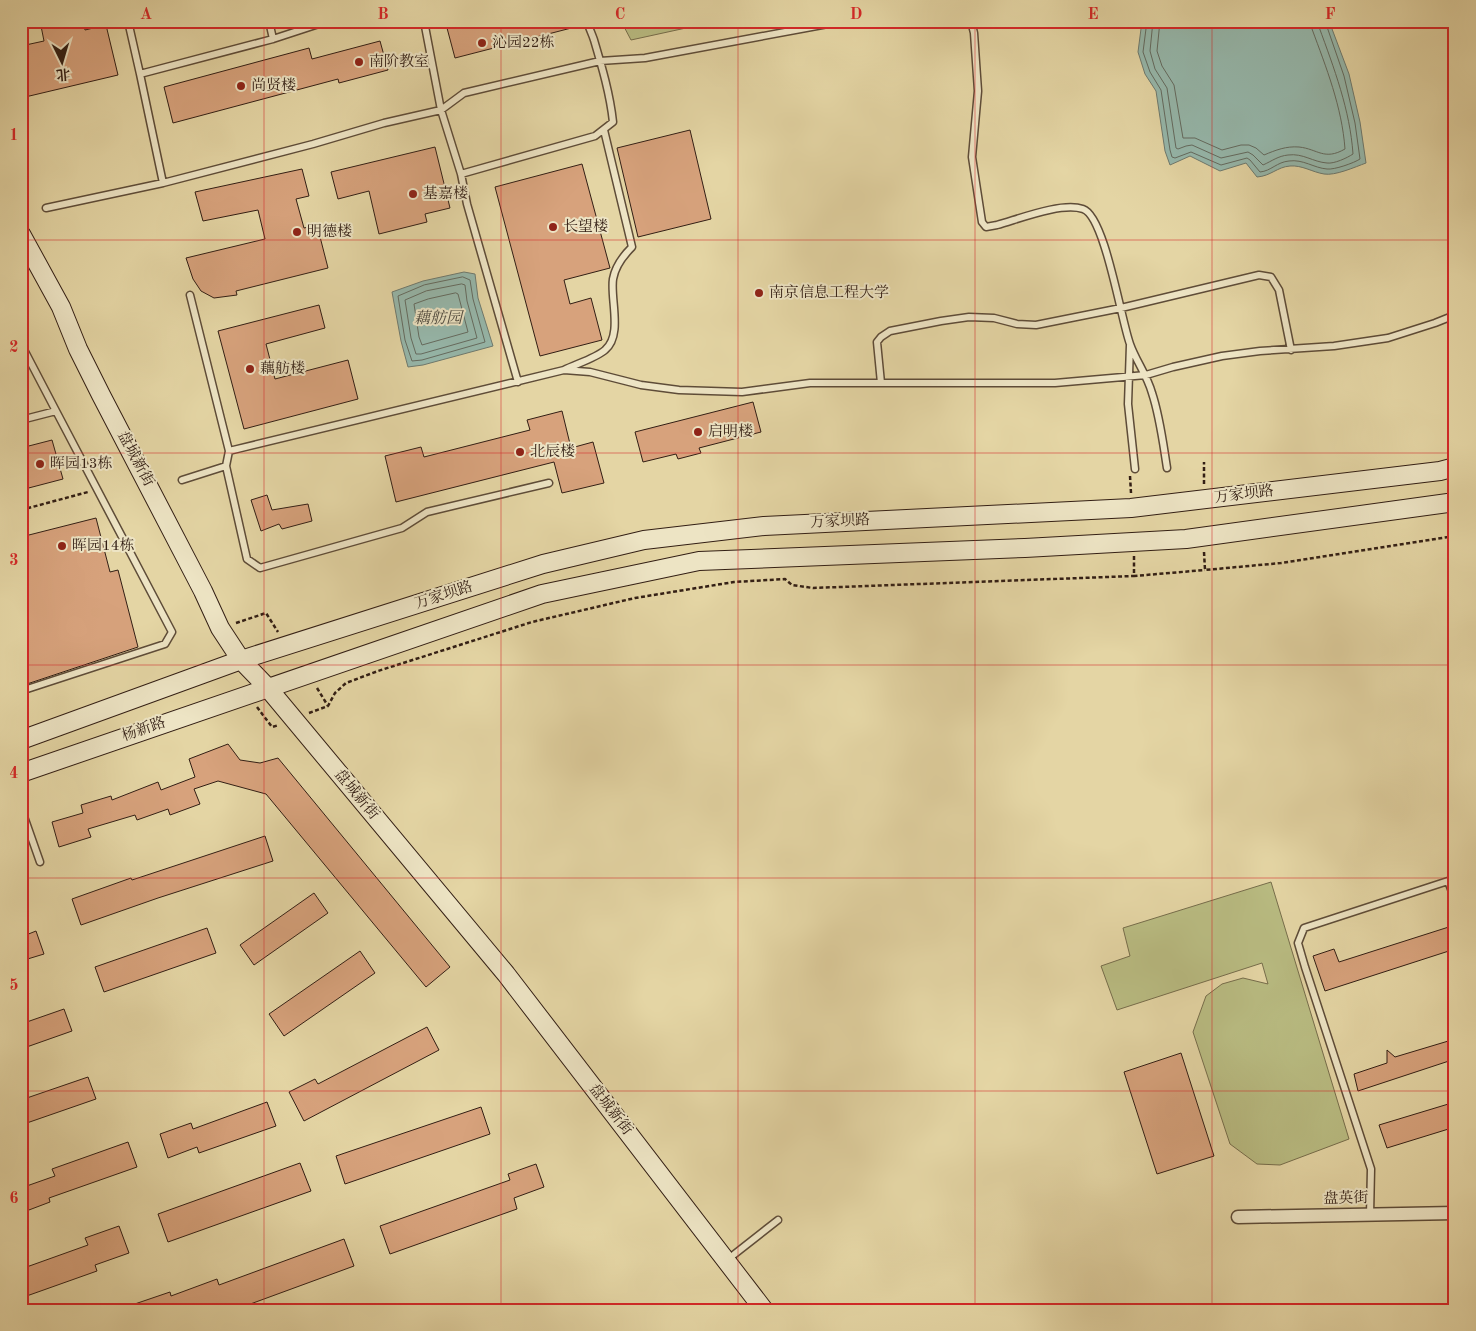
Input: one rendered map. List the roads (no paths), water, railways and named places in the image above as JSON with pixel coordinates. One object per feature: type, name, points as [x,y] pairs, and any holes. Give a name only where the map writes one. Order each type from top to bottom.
[{"type":"main road","name":"盘城新街","points":[[21,234],[61,307],[78,349],[203,591],[220,628],[241,660],[267,687],[506,974],[764,1310]]},
{"type":"main road","name":"万家坝路","points":[[241,660],[543,564],[644,540],[764,526],[1132,508],[1440,471],[1455,467]]},
{"type":"main road","name":"万家坝路","points":[[267,687],[542,594],[699,560],[1026,548],[1186,539],[1455,502]]},
{"type":"main road","points":[[21,740],[241,660]]},
{"type":"main road","name":"杨新路","points":[[21,773],[267,687]]},
{"type":"street","name":"盘英街","points":[[1238,1217],[1455,1213]]},
{"type":"lane","points":[[128,21],[163,183]]},
{"type":"lane","points":[[269,21],[273,39]]},
{"type":"lane","points":[[140,74],[273,39],[328,21]]},
{"type":"lane","points":[[424,21],[441,110],[461,174],[474,231],[518,382]]},
{"type":"lane","points":[[461,174],[595,136],[613,122],[611,104],[594,37],[587,21]]},
{"type":"lane","points":[[46,208],[163,183],[441,110],[464,93],[600,61],[645,58],[844,21]]},
{"type":"lane","points":[[972,21],[978,91],[972,157],[982,222],[986,227],[1061,208],[1084,209],[1093,218],[1100,232],[1130,344],[1146,375],[1152,393],[1167,468]]},
{"type":"lane","points":[[229,451],[564,370],[605,350],[611,343],[614,331],[613,278],[622,258],[632,247],[604,130]]},
{"type":"lane","points":[[881,383],[877,342],[890,331],[969,317],[994,318],[1018,324],[1036,325],[1121,308],[1259,275],[1271,277],[1279,290],[1290,350]]},
{"type":"lane","points":[[190,295],[229,451],[226,466],[247,559],[260,568],[402,528],[428,512],[549,483]]},
{"type":"lane","points":[[564,370],[590,372],[641,385],[697,391],[742,392],[810,383],[1055,383],[1146,375],[1222,356],[1260,351],[1334,346],[1388,338],[1455,315]]},
{"type":"lane","points":[[21,344],[172,632],[165,644],[21,690]]},
{"type":"lane","points":[[1130,344],[1128,404],[1135,469]]},
{"type":"lane","points":[[21,420],[56,411]]},
{"type":"lane","points":[[182,480],[226,466]]},
{"type":"lane","points":[[21,808],[40,862]]},
{"type":"lane","points":[[1370,1215],[1371,1169],[1298,943],[1304,928],[1448,881],[1455,900]]},
{"type":"lane","points":[[726,1260],[778,1220]]},
{"type":"water","points":[[1142,21],[1329,21],[1349,74],[1360,122],[1366,163],[1334,174],[1320,173],[1290,166],[1257,177],[1246,163],[1220,171],[1190,156],[1170,165],[1165,151],[1156,91],[1145,74],[1138,52]]},
{"type":"water","name":"藕舫园","points":[[464,272],[475,274],[478,298],[493,346],[423,365],[408,367],[392,292],[423,281]]},
{"type":"place","name":"沁园22栋","points":[[482,43]]},
{"type":"place","name":"南阶教室","points":[[359,62]]},
{"type":"place","name":"尚贤楼","points":[[241,86]]},
{"type":"place","name":"基嘉楼","points":[[413,194]]},
{"type":"place","name":"长望楼","points":[[553,227]]},
{"type":"place","name":"明德楼","points":[[297,232]]},
{"type":"place","name":"南京信息工程大学","points":[[759,293]]},
{"type":"place","name":"藕舫楼","points":[[250,369]]},
{"type":"place","name":"启明楼","points":[[698,432]]},
{"type":"place","name":"北辰楼","points":[[520,452]]},
{"type":"place","name":"晖园13栋","points":[[40,464]]},
{"type":"place","name":"晖园14栋","points":[[62,546]]}]
